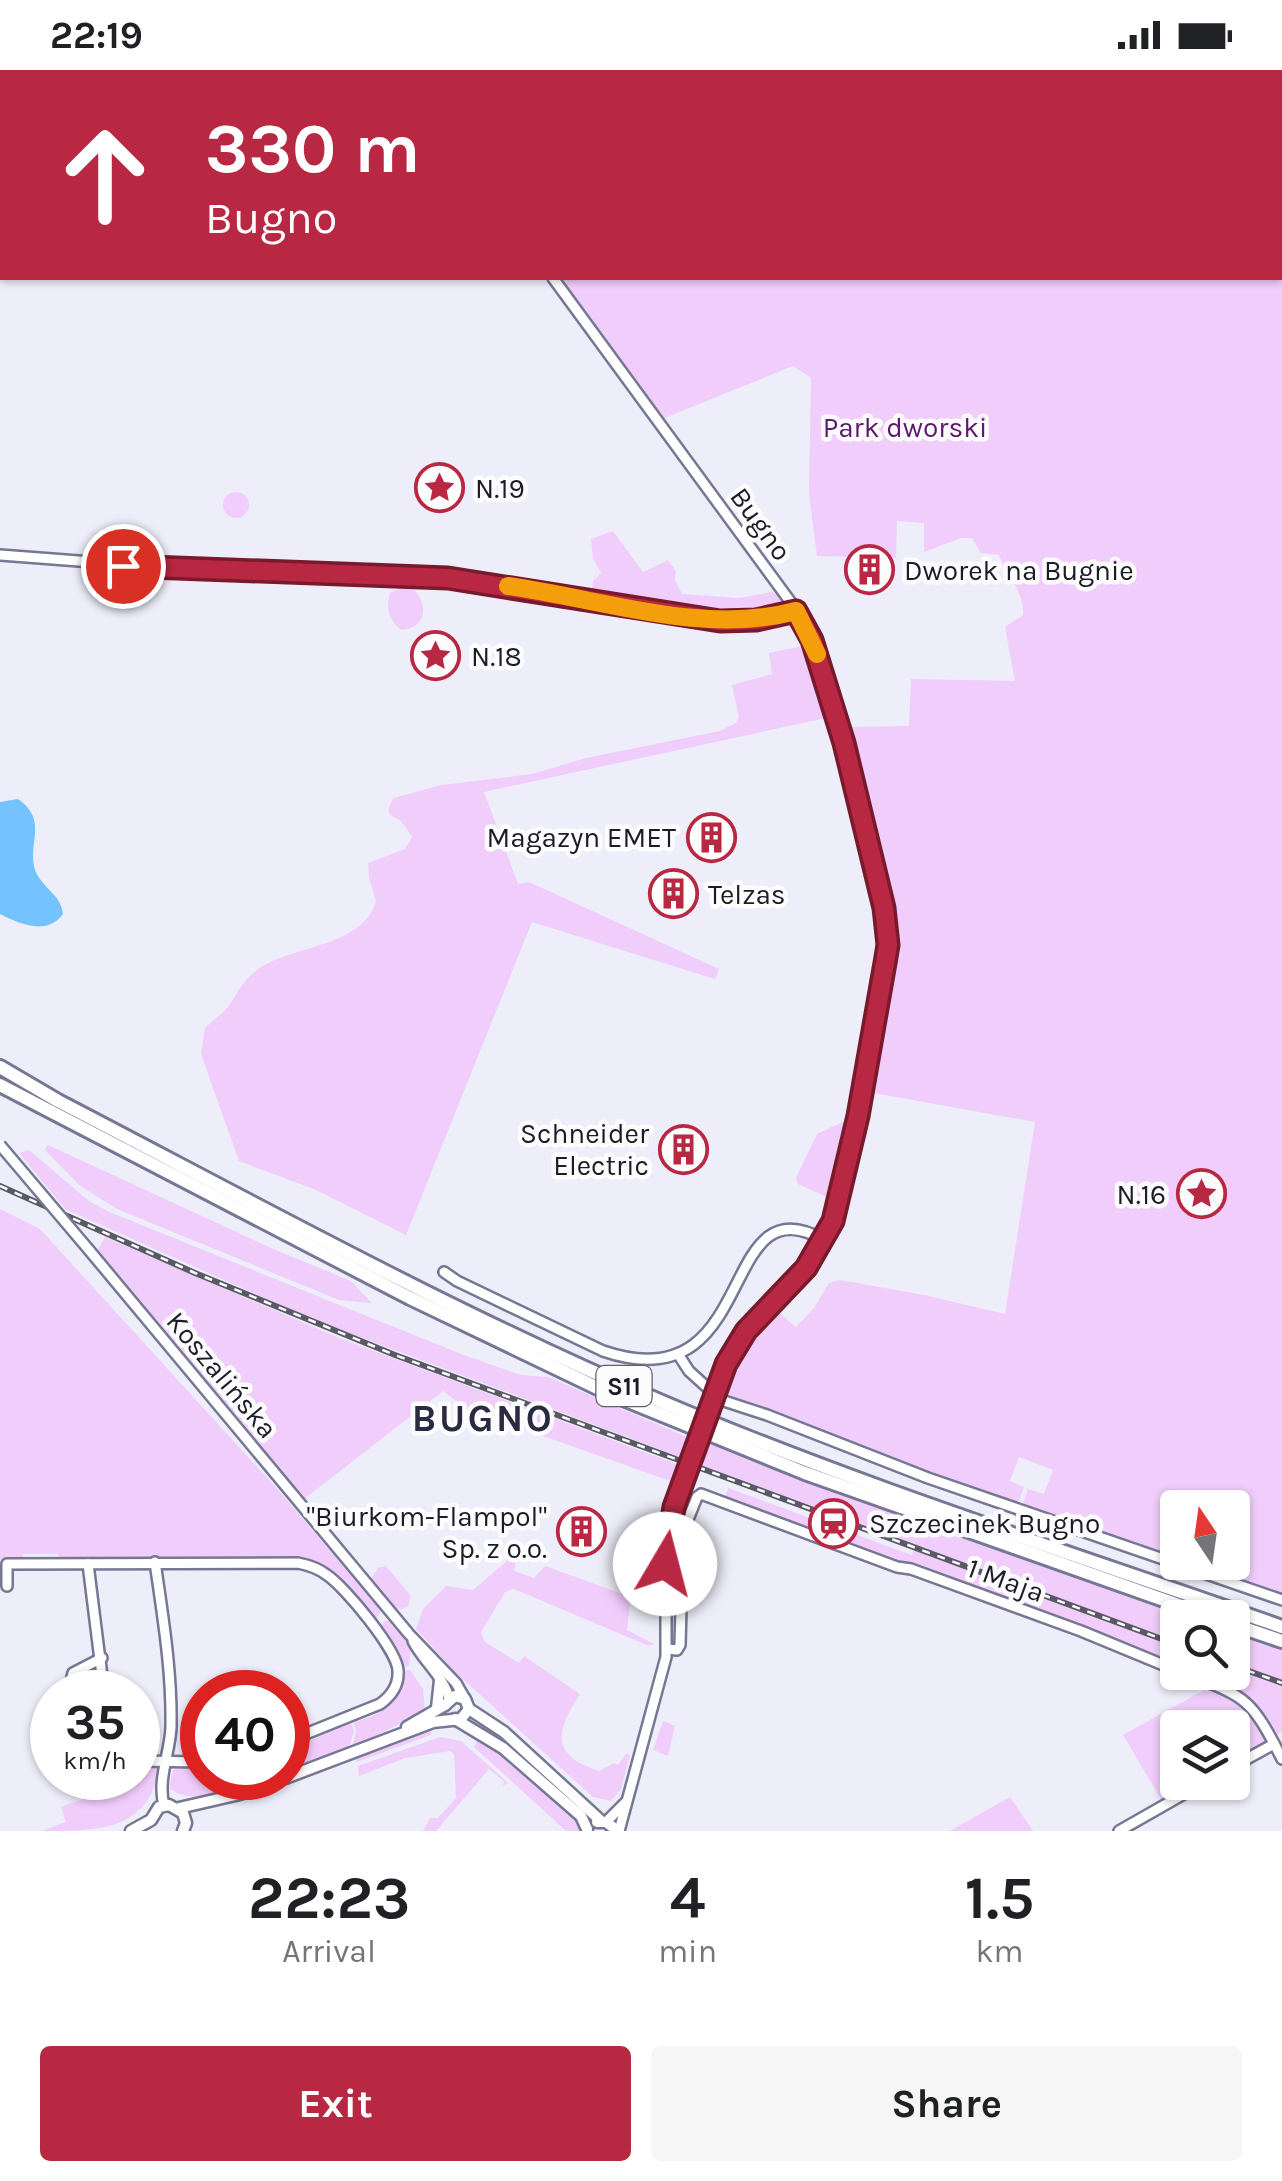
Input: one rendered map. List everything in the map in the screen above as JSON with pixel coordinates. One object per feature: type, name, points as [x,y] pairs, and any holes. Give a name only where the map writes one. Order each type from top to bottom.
[{"type":"highway","name":"S11","points":[[0,1067],[489,1323],[662,1402],[803,1458],[1282,1627]]},
{"type":"highway","name":"S11","points":[[1,1086],[410,1298],[606,1392],[805,1473],[1164,1600]]},
{"type":"highway","points":[[1250,1630],[1282,1641]]},
{"type":"main road","points":[[440,1680],[448,1715],[512,1755],[581,1816],[587,1830],[604,1822]]},
{"type":"main road","points":[[310,1768],[385,1741],[434,1722],[464,1717],[467,1704],[459,1696],[385,1741]]},
{"type":"main road","name":"Koszalińska","points":[[467,1704],[504,1732],[591,1812],[619,1831]]},
{"type":"main road","points":[[132,1831],[152,1825],[155,1810],[164,1805],[182,1819],[213,1800]]},
{"type":"street","name":"Bugno","points":[[554,280],[796,611],[812,640],[838,722],[887,928],[884,971],[855,1134],[838,1207],[824,1240]]},
{"type":"street","points":[[0,555],[236,573],[437,577],[708,620],[744,621],[796,611]]},
{"type":"street","name":"Koszalińska","points":[[0,1145],[392,1614],[456,1683],[467,1704]]},
{"type":"street","points":[[444,1272],[604,1351],[654,1360],[678,1354],[712,1329],[749,1257],[768,1236],[782,1230],[798,1230],[824,1240],[796,1282],[746,1331],[726,1364],[686,1471],[666,1544],[667,1649],[619,1831]]},
{"type":"street","points":[[678,1354],[689,1371],[721,1400],[928,1478],[1282,1600]]},
{"type":"street","name":"1 Maja","points":[[667,1649],[678,1650],[680,1645],[684,1532],[697,1497],[705,1495],[1081,1631],[1160,1664]]},
{"type":"street","points":[[155,1562],[170,1660],[171,1731],[161,1790],[164,1805]]},
{"type":"street","points":[[7,1586],[7,1564],[303,1564],[333,1579],[396,1660],[398,1677],[391,1694],[380,1704],[310,1732]]},
{"type":"street","points":[[88,1564],[103,1670]]},
{"type":"street","points":[[371,1625],[392,1614]]},
{"type":"street","name":"Koszalińska","points":[[409,1634],[440,1680]]},
{"type":"street","points":[[79,1670],[102,1658]]},
{"type":"street","name":"1 Maja","points":[[1220,1690],[1248,1702],[1260,1716],[1282,1759]]},
{"type":"street","points":[[1250,1757],[1274,1744]]},
{"type":"street","points":[[160,1763],[180,1763]]},
{"type":"street","points":[[604,1822],[628,1800]]},
{"type":"street","points":[[1119,1831],[1173,1800]]},
{"type":"street","points":[[591,1812],[615,1812]]},
{"type":"green space","name":"Park dworski","points":[[560,280],[1282,280],[1282,1594],[1239,1580],[1250,1580],[1250,1490],[1160,1490],[1160,1553],[1022,1507],[1028,1489],[1044,1494],[1053,1470],[1019,1457],[1010,1481],[1024,1487],[1017,1506],[722,1395],[743,1350],[778,1312],[796,1327],[829,1283],[840,1280],[1005,1314],[1035,1122],[868,1092],[890,963],[891,928],[844,727],[909,726],[911,679],[1015,681],[1005,627],[1023,615],[1023,607],[999,555],[981,553],[972,538],[961,538],[924,552],[924,523],[897,521],[896,558],[817,556],[809,494],[811,378],[793,366],[662,419]]},
{"type":"green space","points":[[441,477],[451,481],[454,488],[443,496],[432,494],[428,483]]},
{"type":"green space","points":[[236,492],[245,496],[249,505],[245,514],[236,518],[227,514],[223,505],[227,496]]},
{"type":"green space","points":[[613,531],[643,572],[668,560],[676,571],[675,580],[682,594],[739,598],[772,592],[780,597],[780,606],[719,614],[592,591],[593,581],[601,573],[593,558],[591,539]]},
{"type":"green space","points":[[411,587],[417,593],[423,614],[416,625],[401,630],[391,618],[388,604],[390,593]]},
{"type":"green space","points":[[436,644],[456,649],[458,658],[441,665],[425,661],[423,655]]},
{"type":"green space","points":[[803,646],[826,718],[484,792],[518,884],[529,882],[719,969],[715,979],[532,922],[406,1235],[316,1190],[239,1161],[201,1054],[205,1028],[228,1007],[257,970],[341,937],[369,916],[376,901],[368,863],[405,849],[412,837],[401,821],[390,815],[388,809],[394,798],[441,785],[532,774],[586,758],[720,731],[739,718],[732,685],[772,674],[769,653]]},
{"type":"green space","points":[[845,1121],[853,1125],[839,1193],[827,1197],[798,1184],[796,1178],[817,1134]]},
{"type":"green space","points":[[48,1145],[351,1281],[372,1303],[339,1300],[117,1209],[79,1185],[45,1150]]},
{"type":"green space","points":[[29,1150],[89,1201],[107,1211],[461,1354],[521,1375],[548,1377],[689,1438],[683,1458],[309,1318],[65,1209],[19,1153]]},
{"type":"green space","points":[[0,1209],[40,1229],[280,1492],[381,1611],[377,1618],[369,1618],[326,1568],[297,1557],[59,1559],[58,1554],[23,1554],[22,1560],[0,1560]]},
{"type":"green space","points":[[105,1237],[339,1338],[679,1465],[673,1482],[467,1409],[443,1391],[303,1500],[97,1251]]},
{"type":"green space","points":[[705,1442],[1160,1605],[1160,1636],[697,1465]]},
{"type":"green space","points":[[728,1488],[912,1555],[914,1550],[1160,1642],[1160,1660],[913,1564],[898,1564],[724,1501]]},
{"type":"green space","points":[[508,1560],[516,1562],[514,1571],[534,1578],[545,1566],[631,1597],[627,1630],[654,1644],[649,1646],[514,1589],[505,1592],[481,1632],[485,1642],[519,1663],[524,1656],[580,1694],[563,1729],[564,1749],[571,1757],[599,1771],[614,1763],[618,1765],[626,1754],[630,1755],[621,1789],[611,1801],[593,1797],[455,1672],[416,1629],[423,1609],[446,1586],[473,1590]]},
{"type":"green space","points":[[386,1566],[411,1596],[408,1606],[401,1610],[391,1606],[371,1579],[378,1568]]},
{"type":"green space","points":[[385,1621],[391,1621],[411,1647],[409,1666],[400,1667],[378,1629]]},
{"type":"green space","points":[[1250,1637],[1282,1648],[1282,1681],[1250,1669]]},
{"type":"green space","points":[[401,1670],[410,1670],[423,1689],[425,1711],[352,1748],[356,1731],[352,1717],[359,1721],[377,1714],[373,1710],[381,1706]]},
{"type":"green space","points":[[1250,1674],[1282,1686],[1282,1732],[1275,1735],[1259,1709],[1234,1690],[1250,1690]]},
{"type":"green space","points":[[1204,1690],[1244,1710],[1168,1710]]},
{"type":"green space","points":[[1160,1714],[1160,1798],[1123,1735]]},
{"type":"green space","points":[[1250,1715],[1262,1733],[1265,1744],[1250,1752]]},
{"type":"green space","points":[[350,1720],[354,1731],[349,1747],[310,1762],[310,1741],[333,1730],[328,1725]]},
{"type":"green space","points":[[663,1721],[675,1726],[668,1756],[653,1750]]},
{"type":"green space","points":[[431,1728],[431,1735],[357,1762],[355,1756]]},
{"type":"green space","points":[[440,1737],[461,1741],[508,1783],[502,1787],[505,1782],[489,1769],[436,1831],[423,1831],[430,1818],[438,1818],[456,1798],[454,1754],[450,1751],[405,1758],[359,1776],[358,1766]]},
{"type":"green space","points":[[478,1738],[495,1747],[575,1816],[580,1831],[566,1831],[474,1747]]},
{"type":"green space","points":[[180,1766],[180,1794],[169,1788],[173,1770]]},
{"type":"green space","points":[[1010,1797],[1033,1831],[950,1831]]},
{"type":"green space","points":[[81,1800],[147,1800],[119,1823],[84,1830],[42,1831],[66,1822],[61,1807]]},
{"type":"water","points":[[18,799],[33,817],[37,874],[62,907],[63,914],[49,925],[25,924],[0,914],[0,802]]},
{"type":"railway","points":[[0,1186],[195,1273],[395,1355],[1160,1638]]},
{"type":"railway","points":[[1250,1671],[1282,1683]]},
{"type":"slow traffic","points":[[508,586],[720,621],[756,620],[796,611],[817,654]]},
{"type":"place","name":"N.19","points":[[440,488]]},
{"type":"place","name":"Dworek na Bugnie","points":[[869,570]]},
{"type":"place","name":"N.18","points":[[436,656]]},
{"type":"place","name":"Magazyn EMET","points":[[711,837]]},
{"type":"place","name":"Telzas","points":[[673,894]]},
{"type":"place","name":"Schneider Electric","points":[[684,1149]]},
{"type":"place","name":"N.16","points":[[1201,1194]]},
{"type":"place","name":"Szczecinek Bugno","points":[[834,1523]]},
{"type":"place","name":"\"Biurkom-Flampol\" Sp. z o.o.","points":[[582,1532]]},
{"type":"district","name":"BUGNO","points":[[483,1418]]},
{"type":"route","points":[[123,566],[448,578],[720,621],[756,620],[796,611],[806,628],[838,722],[879,888],[888,945],[858,1116],[833,1221],[817,1254],[796,1282],[746,1331],[726,1364],[674,1507],[665,1564]]}]
